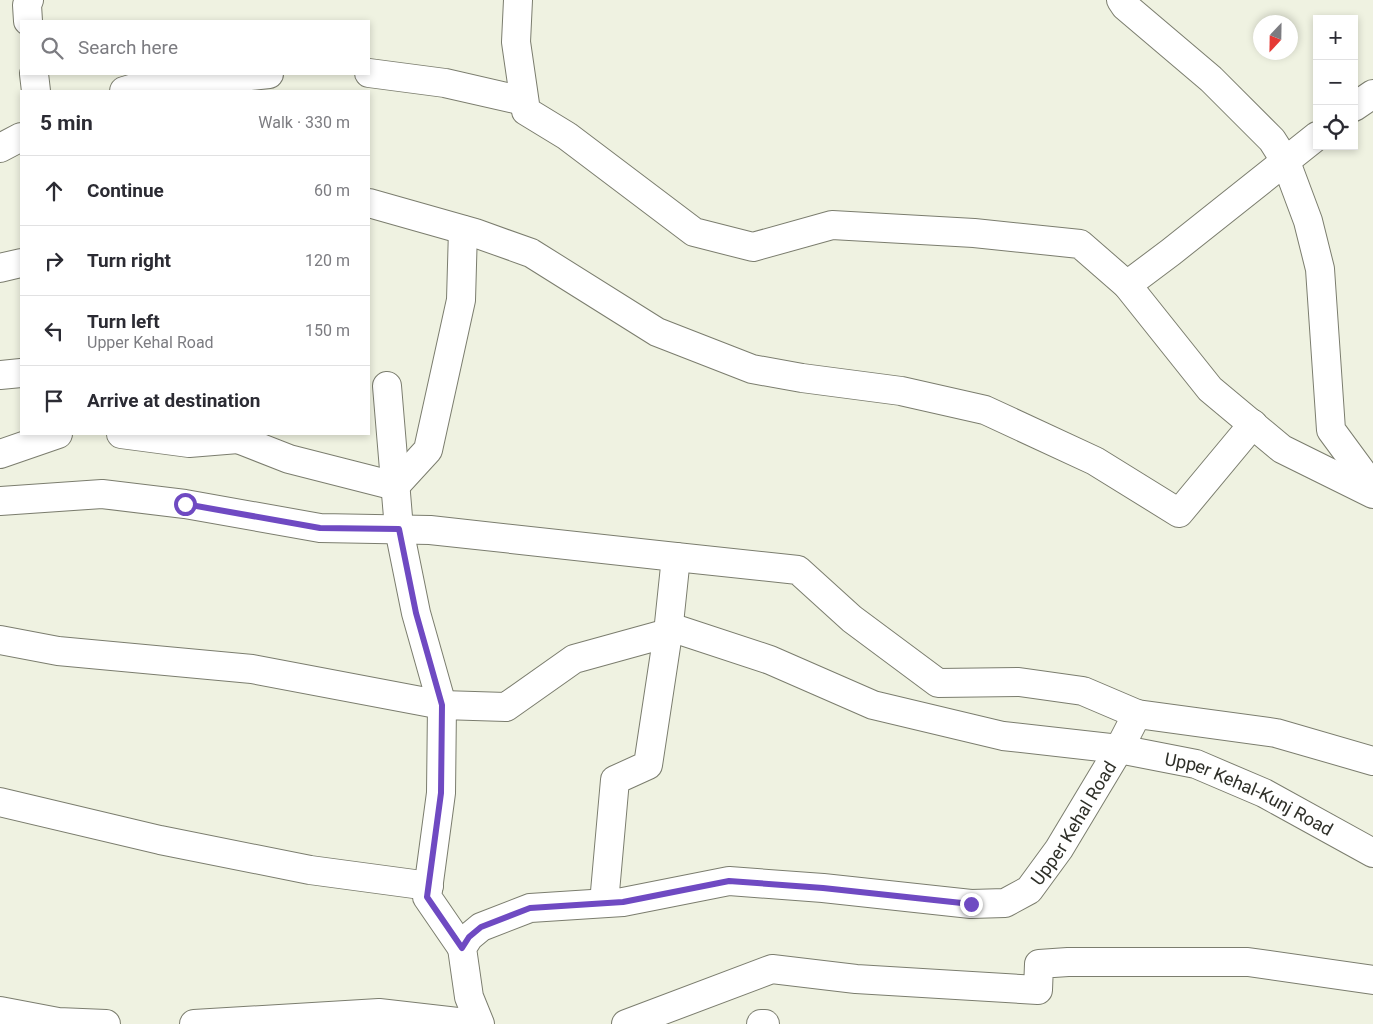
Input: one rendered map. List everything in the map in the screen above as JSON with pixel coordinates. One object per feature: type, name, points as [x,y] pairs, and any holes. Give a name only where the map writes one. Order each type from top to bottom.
[{"type":"street","points":[[28,0],[28,20]]},
{"type":"street","points":[[518,0],[516,42],[526,111],[567,136],[694,232],[753,247],[832,225],[974,233],[1080,244],[1127,285],[1210,388],[1282,449],[1373,494]]},
{"type":"street","points":[[1121,0],[1125,6],[1211,79],[1272,140],[1286,162],[1308,222],[1320,269],[1330,430],[1373,486]]},
{"type":"street","points":[[370,73],[445,83],[524,101]]},
{"type":"street","points":[[34,75],[36,90]]},
{"type":"street","points":[[127,90],[174,76],[260,75]]},
{"type":"street","points":[[1357,105],[1373,94]]},
{"type":"street","points":[[0,148],[20,138]]},
{"type":"street","points":[[1127,285],[1313,139]]},
{"type":"street","points":[[370,203],[463,230],[531,254],[657,332],[752,370],[901,391],[986,410],[1095,461],[1178,513],[1253,424]]},
{"type":"street","points":[[395,486],[428,450],[461,300],[463,230]]},
{"type":"street","points":[[0,268],[20,263]]},
{"type":"street","points":[[0,374],[20,373]]},
{"type":"street","points":[[387,386],[399,529],[416,613],[442,705],[441,793],[427,897],[462,948],[469,997],[480,1024]]},
{"type":"street","points":[[0,454],[55,435]]},
{"type":"street","points":[[129,435],[189,443],[239,436],[289,458],[395,486]]},
{"type":"street","points":[[0,501],[102,494],[185,504],[320,528],[430,530],[798,570],[852,619],[938,683],[1018,682],[1083,692],[1137,714],[1276,733],[1373,761]]},
{"type":"street","points":[[604,903],[615,780],[648,765],[668,632],[676,557]]},
{"type":"street","name":"Upper Kehal-Kunj Road","points":[[668,632],[679,630],[770,660],[873,705],[1003,736],[1119,749],[1196,764],[1264,793],[1373,853]]},
{"type":"street","points":[[0,640],[58,651],[252,670],[442,705],[506,707],[574,659],[668,632]]},
{"type":"street","name":"Upper Kehal Road","points":[[462,948],[469,937],[481,927],[530,908],[623,902],[729,881],[823,888],[971,904],[1006,904],[1029,890],[1059,849],[1119,749],[1137,714]]},
{"type":"street","points":[[0,802],[160,840],[310,870],[429,886]]},
{"type":"street","points":[[626,1024],[772,969],[856,978],[1038,990],[1039,964],[1068,962],[1248,962],[1373,980]]},
{"type":"street","points":[[0,1011],[58,1022],[106,1024]]},
{"type":"street","points":[[194,1024],[379,1013],[475,1024]]},
{"type":"route","points":[[185,504],[320,528],[399,529],[416,613],[442,705],[441,793],[427,897],[462,948],[469,937],[481,927],[530,908],[623,902],[729,881],[823,888],[901,898],[971,904]]}]
